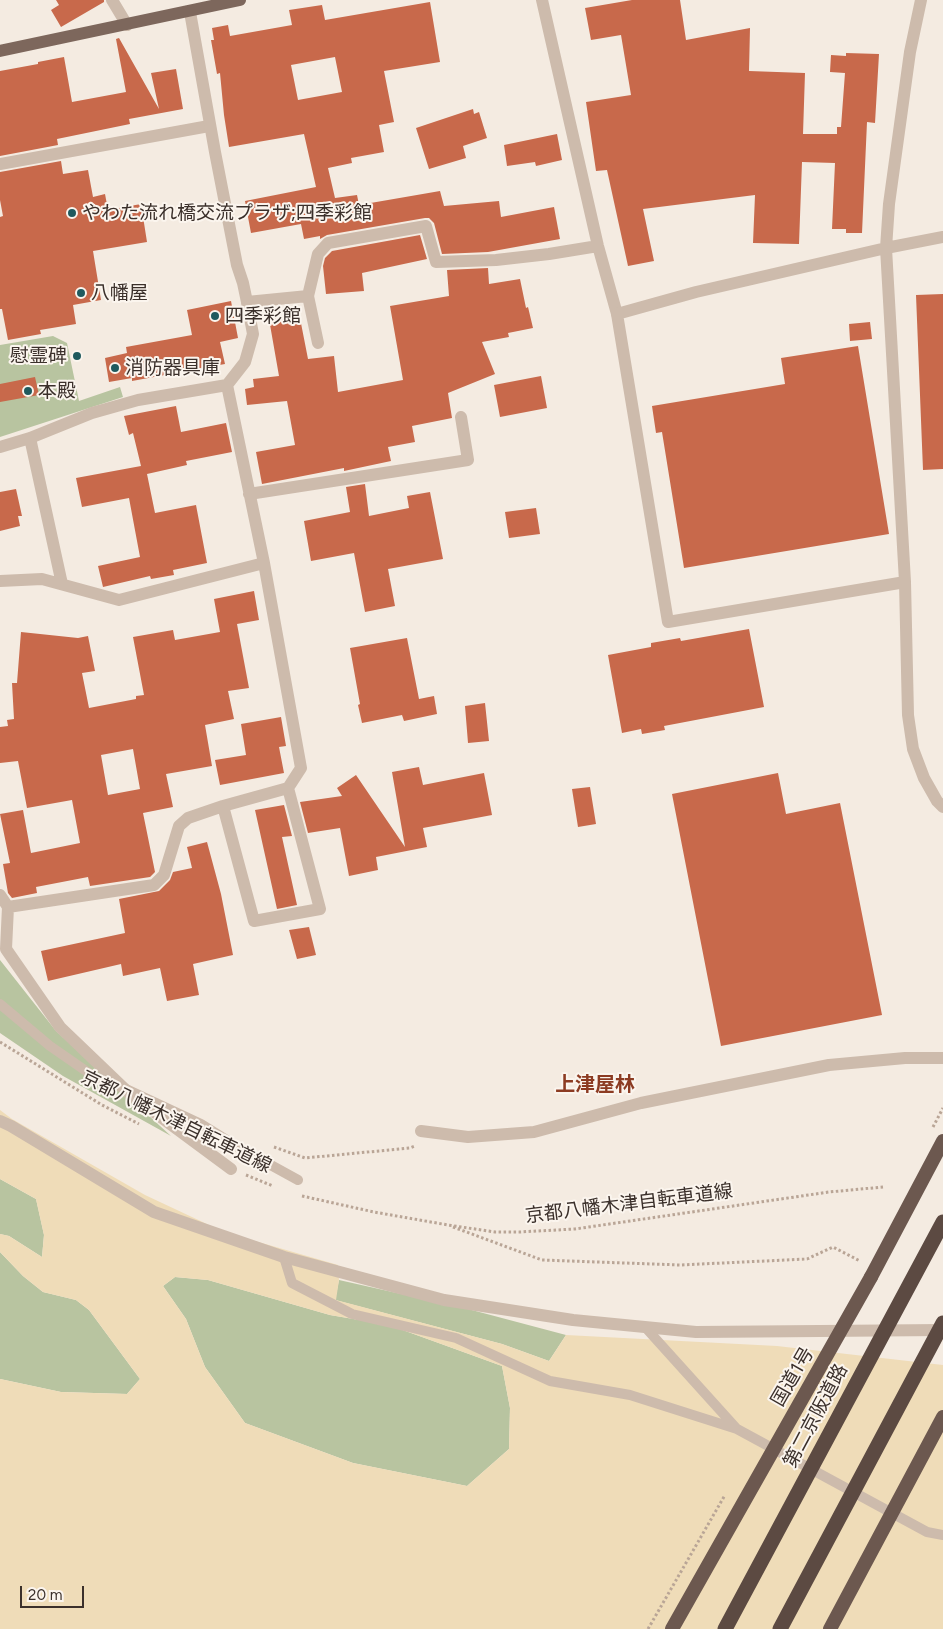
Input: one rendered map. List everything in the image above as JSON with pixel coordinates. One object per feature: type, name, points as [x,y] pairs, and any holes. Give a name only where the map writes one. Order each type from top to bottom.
[{"type":"highway","name":"国道1号","points":[[672,1629],[871,1277],[943,1140]]},
{"type":"highway","name":"第二京阪道路","points":[[725,1629],[943,1222]]},
{"type":"highway","points":[[780,1629],[943,1323]]},
{"type":"highway","points":[[830,1629],[943,1416]]},
{"type":"main road","points":[[0,51],[240,0]]},
{"type":"street","points":[[112,0],[127,25]]},
{"type":"street","points":[[542,0],[598,246],[617,314],[668,622],[905,582]]},
{"type":"street","points":[[921,0],[910,52],[889,204],[886,248],[905,582],[908,715],[913,749],[924,778],[937,801],[943,807]]},
{"type":"street","points":[[0,447],[30,438],[92,413],[138,400],[227,384],[245,362],[254,334],[244,283],[237,266],[190,12]]},
{"type":"street","points":[[0,164],[210,126]]},
{"type":"street","points":[[318,343],[308,296],[318,254],[328,243],[426,226],[436,262],[496,260],[598,246]]},
{"type":"street","points":[[617,314],[696,292],[886,248],[943,237]]},
{"type":"street","points":[[247,302],[308,296]]},
{"type":"street","points":[[8,907],[154,885],[164,874],[178,826],[188,818],[288,788],[301,768],[264,563],[227,384]]},
{"type":"street","points":[[249,494],[468,460],[461,417]]},
{"type":"street","points":[[30,438],[62,584]]},
{"type":"street","points":[[0,581],[42,579],[119,600],[264,563]]},
{"type":"street","points":[[223,806],[254,921],[320,909],[288,788]]},
{"type":"street","points":[[0,895],[8,907],[6,949],[60,1027],[124,1088],[231,1169]]},
{"type":"street","points":[[421,1131],[468,1137],[534,1132],[641,1103],[829,1065],[905,1058],[943,1058]]},
{"type":"street","points":[[0,1121],[154,1212],[284,1257],[444,1300],[573,1320],[696,1332],[943,1330]]},
{"type":"lane","points":[[0,1004],[50,1046],[99,1080],[124,1088],[201,1124],[298,1180]]},
{"type":"lane","points":[[284,1257],[292,1283],[352,1314],[456,1338],[550,1381],[630,1395],[737,1429],[927,1532],[943,1535]]},
{"type":"lane","points":[[645,1327],[737,1429]]},
{"type":"path","name":"京都八幡木津自転車道線","points":[[0,1042],[102,1105],[145,1127]]},
{"type":"path","points":[[267,1145],[305,1158],[322,1157],[410,1148],[443,1134]]},
{"type":"path","name":"京都八幡木津自転車道線","points":[[231,1169],[275,1187]]},
{"type":"path","name":"京都八幡木津自転車道線","points":[[298,1194],[374,1212],[448,1225],[495,1232],[543,1232],[829,1192],[883,1187]]},
{"type":"path","points":[[448,1225],[542,1260],[680,1265],[807,1259],[833,1248],[860,1261]]},
{"type":"green space","points":[[53,336],[67,343],[79,401],[120,387],[123,397],[0,437],[0,345]]},
{"type":"green space","points":[[0,960],[56,1031],[171,1136],[63,1076],[0,1033]]},
{"type":"green space","points":[[0,1179],[36,1199],[44,1235],[42,1257],[9,1236],[0,1234]]},
{"type":"green space","points":[[0,1252],[23,1276],[43,1292],[76,1300],[89,1310],[140,1379],[127,1394],[61,1392],[0,1379]]},
{"type":"green space","points":[[175,1277],[208,1280],[330,1315],[389,1325],[502,1366],[510,1408],[509,1449],[467,1486],[353,1463],[245,1423],[205,1367],[186,1319],[163,1286]]},
{"type":"green space","points":[[339,1280],[468,1309],[566,1335],[549,1361],[502,1344],[335,1300]]},
{"type":"sand","points":[[0,1110],[12,1119],[145,1195],[224,1232],[338,1265],[339,1280],[336,1300],[502,1344],[549,1361],[566,1335],[777,1346],[943,1365],[943,1629],[0,1629],[0,1379],[61,1392],[127,1394],[140,1379],[89,1310],[76,1300],[43,1292],[23,1276],[0,1252],[0,1234],[9,1236],[42,1257],[44,1235],[36,1199],[0,1179]],"holes":[[[175,1277],[208,1280],[330,1315],[389,1325],[502,1366],[510,1408],[509,1449],[467,1486],[353,1463],[245,1423],[205,1367],[186,1319],[163,1286]]]},
{"type":"building","points":[[56,0],[104,0],[104,2],[61,27],[51,10],[59,5]]},
{"type":"building","points":[[632,0],[680,0],[686,40],[750,28],[749,71],[805,73],[803,134],[837,134],[837,127],[841,127],[845,73],[830,72],[831,55],[846,56],[846,53],[879,54],[875,123],[867,122],[862,233],[846,233],[846,229],[832,229],[835,163],[802,162],[799,244],[753,243],[755,195],[643,209],[654,261],[628,266],[607,170],[596,171],[586,102],[631,95],[621,35],[591,40],[585,8]]},
{"type":"building","points":[[430,2],[440,62],[384,71],[394,122],[379,125],[384,152],[351,158],[352,163],[328,168],[335,198],[357,195],[359,205],[440,191],[444,206],[499,201],[501,217],[554,207],[560,239],[488,252],[442,254],[434,223],[429,218],[327,235],[320,239],[320,236],[304,239],[301,224],[251,233],[245,201],[316,187],[304,134],[229,147],[220,73],[217,74],[211,40],[214,40],[212,28],[228,25],[230,36],[292,25],[289,10],[322,5],[325,20]],"holes":[[[335,57],[342,92],[298,100],[291,65]]]},
{"type":"building","points":[[119,38],[159,109],[151,73],[176,69],[183,109],[129,119],[130,124],[57,139],[58,145],[0,156],[0,71],[64,57],[72,102],[126,92],[116,39]]},
{"type":"building","points":[[473,109],[474,114],[479,112],[487,138],[463,146],[466,158],[429,169],[416,128]]},
{"type":"building","points":[[557,134],[562,160],[536,166],[535,162],[507,166],[504,145]]},
{"type":"building","name":"やわた流れ橋交流プラザ;四季彩館","points":[[61,161],[63,174],[88,170],[93,197],[105,194],[108,210],[141,204],[147,242],[93,251],[101,300],[73,305],[76,324],[40,330],[41,334],[8,340],[2,309],[0,309],[0,217],[3,216],[0,200],[0,172]]},
{"type":"building","points":[[420,235],[427,259],[362,273],[364,291],[326,294],[323,266],[325,258],[332,251]]},
{"type":"building","points":[[488,268],[489,284],[520,279],[526,308],[528,307],[533,328],[508,333],[509,337],[482,342],[495,374],[448,393],[452,418],[412,426],[415,442],[388,447],[391,461],[344,471],[344,468],[262,484],[256,452],[295,445],[287,401],[247,405],[245,389],[254,387],[253,379],[279,376],[269,319],[299,313],[308,359],[334,356],[338,392],[403,380],[390,306],[449,296],[447,270]]},
{"type":"building","points":[[943,294],[943,469],[923,470],[916,295]]},
{"type":"building","points":[[231,301],[238,338],[220,342],[225,364],[132,381],[132,378],[109,382],[105,358],[127,353],[126,347],[192,335],[187,310]]},
{"type":"building","points":[[870,322],[872,339],[850,341],[849,324]]},
{"type":"building","points":[[858,346],[889,534],[684,568],[662,432],[656,433],[652,406],[785,384],[781,358]]},
{"type":"building","points":[[541,376],[547,408],[500,417],[494,385]]},
{"type":"building","points":[[35,377],[39,395],[0,402],[0,384]]},
{"type":"building","points":[[176,406],[181,432],[226,423],[232,452],[186,461],[187,465],[147,474],[155,513],[196,505],[207,563],[173,570],[174,575],[151,579],[150,576],[103,587],[98,566],[140,557],[129,498],[82,507],[76,478],[141,466],[133,433],[129,435],[124,416]]},
{"type":"building","points":[[365,484],[369,516],[409,508],[407,496],[430,492],[443,559],[388,569],[395,606],[365,612],[354,553],[311,561],[304,521],[350,512],[346,487]]},
{"type":"building","points":[[16,489],[22,516],[18,516],[20,526],[0,531],[0,492]]},
{"type":"building","points":[[536,508],[540,534],[509,538],[505,512]]},
{"type":"building","points":[[254,591],[259,620],[237,624],[249,688],[228,691],[234,719],[205,725],[212,766],[166,774],[173,807],[143,813],[155,872],[150,877],[90,886],[88,877],[36,887],[37,893],[12,898],[8,893],[3,864],[10,863],[0,814],[23,810],[31,853],[80,843],[72,800],[27,808],[18,761],[0,763],[0,727],[8,726],[7,720],[14,719],[12,683],[17,683],[21,632],[78,638],[88,636],[95,671],[82,673],[89,708],[136,699],[136,696],[144,695],[133,637],[173,630],[175,640],[220,632],[214,599]],"holes":[[[133,749],[140,789],[108,795],[101,755]]]},
{"type":"building","points":[[749,629],[764,707],[664,726],[665,730],[642,734],[641,729],[622,733],[608,655],[651,647],[651,643],[680,638],[681,641]]},
{"type":"building","points":[[407,638],[419,699],[434,696],[437,714],[404,721],[402,715],[362,723],[350,648]]},
{"type":"building","points":[[485,703],[489,741],[468,743],[465,706]]},
{"type":"building","points":[[281,717],[286,746],[279,747],[284,773],[220,785],[215,760],[246,755],[241,724]]},
{"type":"building","points":[[419,767],[423,785],[484,773],[492,815],[423,828],[427,847],[376,857],[378,870],[349,876],[340,828],[308,833],[300,802],[342,796],[337,788],[356,775],[405,847],[392,772]]},
{"type":"building","points":[[778,773],[786,814],[840,803],[882,1015],[721,1046],[672,794]]},
{"type":"building","points":[[590,787],[596,824],[578,827],[572,789]]},
{"type":"building","points":[[284,805],[292,836],[282,837],[297,905],[277,909],[255,810]]},
{"type":"building","points":[[207,842],[221,894],[233,955],[193,964],[199,995],[167,1001],[160,968],[123,976],[121,964],[48,981],[41,951],[125,933],[119,899],[159,891],[170,880],[173,872],[192,868],[187,847]]},
{"type":"building","points":[[309,927],[316,955],[297,959],[289,930]]},
{"type":"place","name":"やわた流れ橋交流プラザ;四季彩館","points":[[72,213]]},
{"type":"place","name":"八幡屋","points":[[81,293]]},
{"type":"place","name":"四季彩館","points":[[215,316]]},
{"type":"place","name":"慰霊碑","points":[[77,356]]},
{"type":"place","name":"消防器具庫","points":[[115,368]]},
{"type":"place","name":"本殿","points":[[28,391]]},
{"type":"district","name":"上津屋林","points":[[595,1085]]}]
